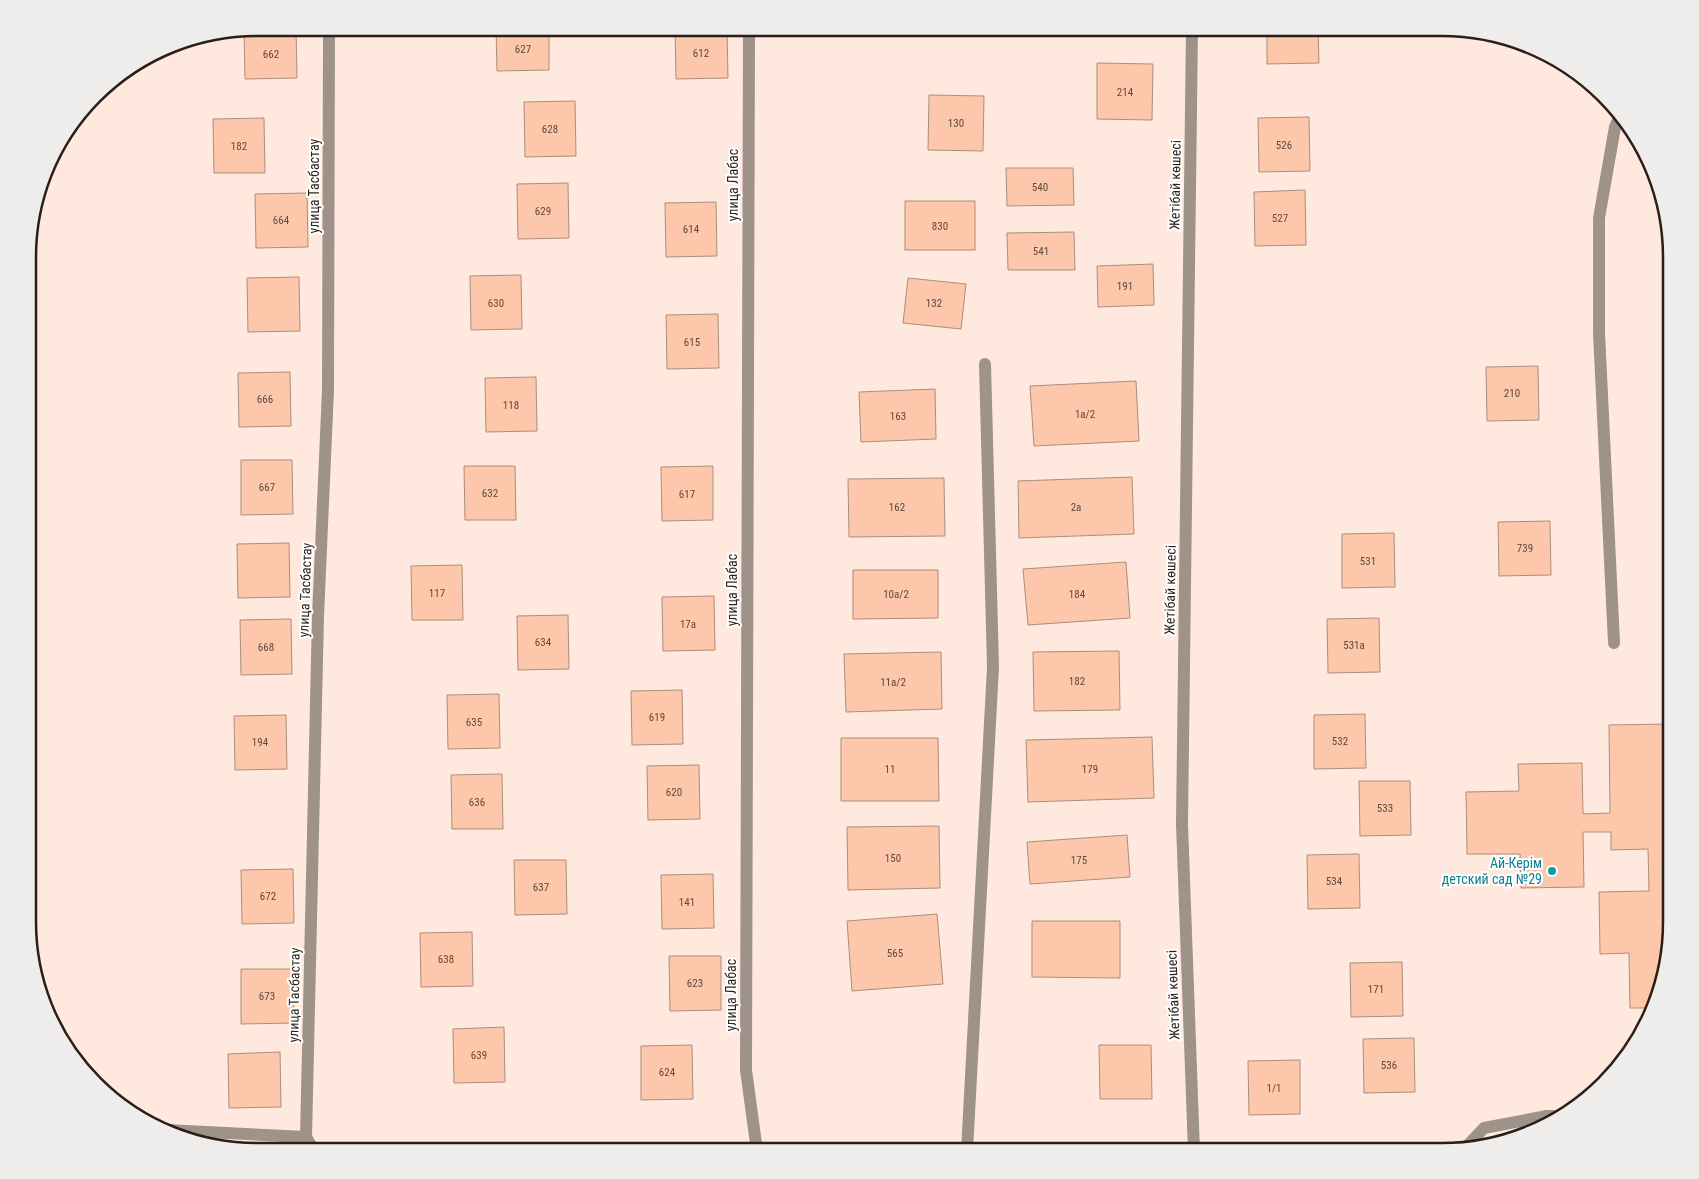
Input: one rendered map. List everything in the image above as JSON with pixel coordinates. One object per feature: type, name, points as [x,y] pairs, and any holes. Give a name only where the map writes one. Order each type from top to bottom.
[{"type":"street","name":"улица Тасбастау","points":[[306,1137],[318,616],[328,390],[328,36]]},
{"type":"street","name":"улица Лабас","points":[[749,36],[746,1070],[756,1143]]},
{"type":"street","name":"Жетібай көшесі","points":[[1192,36],[1182,824],[1194,1143]]},
{"type":"street","points":[[1614,643],[1599,333],[1599,218],[1617,123]]},
{"type":"street","points":[[967,1143],[993,667],[985,364]]},
{"type":"street","points":[[1472,1141],[1484,1128],[1546,1116]]},
{"type":"street","points":[[186,1131],[306,1137],[309,1143]]},
{"type":"building","points":[[296,36],[297,78],[245,79],[244,37]]},
{"type":"building","points":[[496,36],[549,36],[549,70],[497,71]]},
{"type":"building","points":[[675,36],[727,36],[728,78],[676,79]]},
{"type":"building","points":[[1267,36],[1318,36],[1319,63],[1267,64]]},
{"type":"building","points":[[1097,63],[1153,64],[1152,120],[1097,119]]},
{"type":"building","points":[[929,95],[984,96],[983,151],[928,150]]},
{"type":"building","points":[[575,101],[576,156],[525,157],[524,102]]},
{"type":"building","points":[[1309,117],[1310,171],[1259,172],[1258,118]]},
{"type":"building","points":[[264,118],[265,173],[214,173],[213,119]]},
{"type":"building","points":[[1006,168],[1073,168],[1074,205],[1007,206]]},
{"type":"building","points":[[568,183],[569,238],[518,239],[517,184]]},
{"type":"building","points":[[1305,190],[1306,245],[1255,246],[1254,192]]},
{"type":"building","points":[[307,193],[308,247],[256,248],[255,194]]},
{"type":"building","points":[[905,201],[975,201],[975,250],[905,250]]},
{"type":"building","points":[[716,202],[717,256],[666,257],[665,203]]},
{"type":"building","points":[[1074,232],[1075,270],[1008,270],[1007,233]]},
{"type":"building","points":[[1153,264],[1154,305],[1098,307],[1097,266]]},
{"type":"building","points":[[521,275],[522,329],[471,330],[470,276]]},
{"type":"building","points":[[299,277],[300,331],[248,332],[247,278]]},
{"type":"building","points":[[908,278],[966,284],[961,329],[903,323]]},
{"type":"building","points":[[718,314],[719,368],[667,369],[666,315]]},
{"type":"building","points":[[1538,366],[1539,420],[1487,421],[1486,367]]},
{"type":"building","points":[[290,372],[291,426],[239,427],[238,373]]},
{"type":"building","points":[[536,377],[537,431],[486,432],[485,378]]},
{"type":"building","points":[[1136,381],[1139,441],[1034,446],[1030,386]]},
{"type":"building","points":[[935,389],[936,439],[861,442],[859,392]]},
{"type":"building","points":[[241,460],[292,460],[293,514],[241,515]]},
{"type":"building","points":[[464,466],[515,466],[516,520],[465,520]]},
{"type":"building","points":[[713,466],[713,520],[662,521],[661,467]]},
{"type":"building","points":[[1132,477],[1134,534],[1019,538],[1018,481]]},
{"type":"building","points":[[944,478],[945,536],[849,537],[848,479]]},
{"type":"building","points":[[1550,521],[1551,575],[1499,576],[1498,522]]},
{"type":"building","points":[[1394,533],[1395,587],[1342,588],[1342,534]]},
{"type":"building","points":[[289,543],[290,597],[238,598],[237,544]]},
{"type":"building","points":[[1126,562],[1130,618],[1028,625],[1023,569]]},
{"type":"building","points":[[462,565],[463,620],[412,620],[411,566]]},
{"type":"building","points":[[853,570],[938,570],[938,618],[853,619]]},
{"type":"building","points":[[714,596],[715,650],[663,651],[662,597]]},
{"type":"building","points":[[568,615],[569,669],[518,670],[517,616]]},
{"type":"building","points":[[1379,618],[1380,672],[1328,673],[1327,619]]},
{"type":"building","points":[[291,619],[292,674],[241,675],[240,620]]},
{"type":"building","points":[[1119,651],[1120,710],[1034,711],[1033,652]]},
{"type":"building","points":[[941,652],[942,709],[846,712],[844,654]]},
{"type":"building","points":[[682,690],[683,744],[632,745],[631,691]]},
{"type":"building","points":[[499,694],[500,748],[448,749],[447,695]]},
{"type":"building","points":[[1365,714],[1366,768],[1314,769],[1314,715]]},
{"type":"building","points":[[286,715],[287,769],[235,770],[234,716]]},
{"type":"building","name":"Ай-Керім детский сад №29","points":[[1663,724],[1663,921],[1658,965],[1645,1008],[1630,1008],[1629,953],[1600,954],[1599,892],[1649,891],[1648,849],[1611,850],[1611,832],[1583,832],[1584,887],[1521,888],[1520,854],[1467,854],[1466,792],[1519,791],[1518,764],[1582,763],[1583,814],[1610,813],[1609,725]]},
{"type":"building","points":[[1152,737],[1154,798],[1028,802],[1026,740]]},
{"type":"building","points":[[841,738],[938,738],[939,801],[841,801]]},
{"type":"building","points":[[699,765],[700,819],[648,820],[647,766]]},
{"type":"building","points":[[502,774],[503,829],[452,829],[451,775]]},
{"type":"building","points":[[1359,781],[1410,781],[1411,835],[1360,836]]},
{"type":"building","points":[[939,826],[940,888],[848,890],[847,827]]},
{"type":"building","points":[[1127,835],[1130,877],[1030,884],[1027,842]]},
{"type":"building","points":[[1359,854],[1360,908],[1308,909],[1307,855]]},
{"type":"building","points":[[514,860],[566,860],[567,914],[515,915]]},
{"type":"building","points":[[293,869],[294,923],[242,924],[241,870]]},
{"type":"building","points":[[713,874],[714,928],[662,929],[661,875]]},
{"type":"building","points":[[937,914],[943,984],[852,991],[847,921]]},
{"type":"building","points":[[1032,921],[1120,921],[1120,978],[1032,977]]},
{"type":"building","points":[[472,932],[473,986],[421,987],[420,933]]},
{"type":"building","points":[[669,956],[721,956],[721,1010],[670,1011]]},
{"type":"building","points":[[1402,962],[1403,1016],[1351,1017],[1350,963]]},
{"type":"building","points":[[241,969],[293,969],[294,1023],[241,1024]]},
{"type":"building","points":[[504,1027],[505,1082],[454,1083],[453,1029]]},
{"type":"building","points":[[1414,1038],[1415,1092],[1364,1093],[1363,1039]]},
{"type":"building","points":[[692,1045],[693,1099],[641,1100],[641,1046]]},
{"type":"building","points":[[1099,1045],[1151,1045],[1152,1099],[1100,1099]]},
{"type":"building","points":[[280,1052],[281,1107],[229,1108],[228,1054]]},
{"type":"building","points":[[1300,1060],[1300,1114],[1249,1115],[1248,1061]]},
{"type":"place","name":"Ай-Керім детский сад №29","points":[[1552,871]]}]
